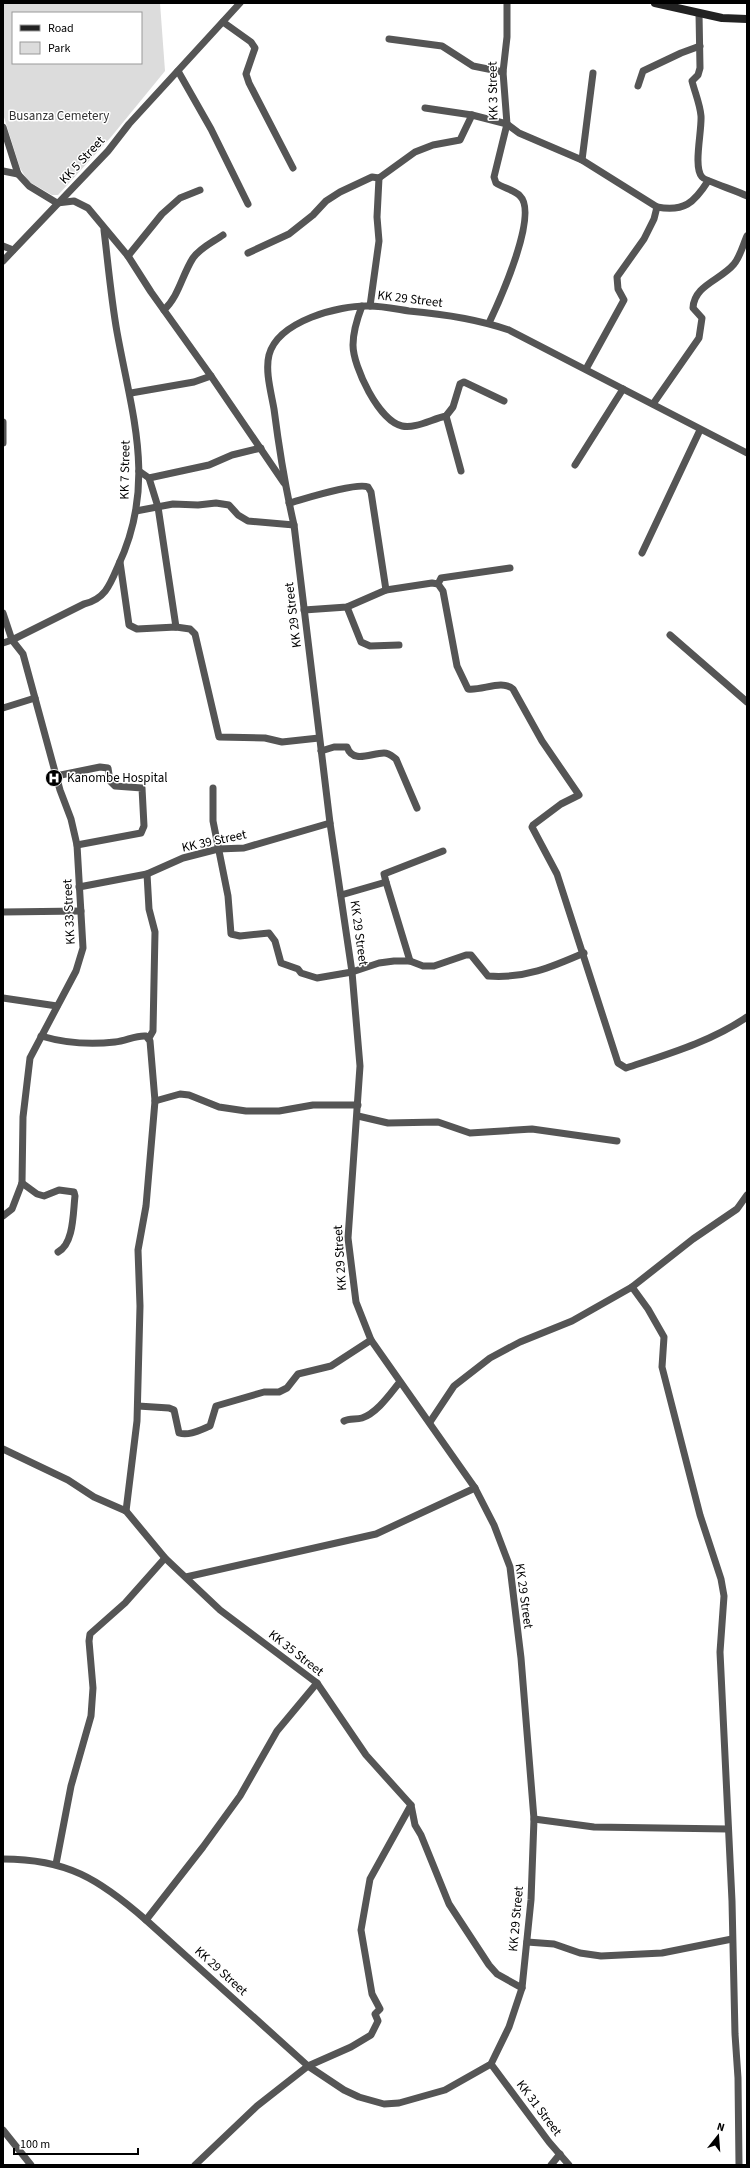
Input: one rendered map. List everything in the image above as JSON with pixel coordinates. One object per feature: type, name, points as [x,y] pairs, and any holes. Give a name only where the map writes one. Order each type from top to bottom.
[{"type":"main road","points":[[655,3],[722,18],[747,19]]},
{"type":"street","name":"KK 5 Street","points":[[3,261],[108,151],[130,124],[240,3]]},
{"type":"street","name":"KK 3 Street","points":[[489,323],[511,272],[519,249],[525,221],[525,206],[520,196],[496,183],[494,177],[507,124],[503,72],[507,3]]},
{"type":"street","points":[[699,13],[699,72],[692,81],[701,116],[698,157],[700,172],[702,177],[708,181],[725,186],[747,196]]},
{"type":"street","points":[[224,22],[251,42],[255,48],[246,74],[248,83],[293,168]]},
{"type":"street","points":[[389,39],[442,46],[473,66],[503,72]]},
{"type":"street","points":[[638,86],[643,71],[681,53],[700,46]]},
{"type":"street","points":[[178,71],[211,129],[248,204]]},
{"type":"street","points":[[582,160],[593,73]]},
{"type":"street","points":[[425,108],[472,115],[507,124],[520,133],[582,160],[657,207],[670,210],[681,208],[691,202],[700,193],[708,181]]},
{"type":"street","points":[[248,253],[289,234],[313,215],[326,201],[340,192],[372,177],[379,178],[415,152],[433,145],[460,140],[472,115]]},
{"type":"street","points":[[3,127],[18,174],[29,186],[57,204]]},
{"type":"street","points":[[3,171],[18,174]]},
{"type":"street","points":[[370,306],[379,241],[377,217],[379,178]]},
{"type":"street","points":[[128,256],[162,214],[180,198],[200,190]]},
{"type":"street","name":"KK 7 Street","points":[[3,642],[12,640],[84,604],[96,601],[109,586],[120,562],[136,511],[139,471],[137,431],[131,393],[117,331],[104,230],[100,220],[88,208],[74,201],[57,204]]},
{"type":"street","points":[[586,369],[624,300],[618,289],[618,277],[644,240],[654,219],[657,207]]},
{"type":"street","name":"KK 7 Street","points":[[104,230],[128,256],[285,485]]},
{"type":"street","points":[[164,310],[173,300],[193,258],[202,249],[223,235]]},
{"type":"street","points":[[654,404],[699,338],[702,318],[693,308],[696,294],[735,263],[747,236]]},
{"type":"street","points":[[3,246],[12,250]]},
{"type":"street","points":[[362,306],[354,330],[354,355],[367,388],[377,405],[393,423],[401,426],[414,427],[426,421],[446,416],[452,407],[460,384],[464,382],[504,401]]},
{"type":"street","name":"KK 29 Street","points":[[3,1859],[36,1860],[56,1864],[83,1874],[119,1896],[308,2066],[344,2090],[359,2097],[384,2104],[399,2103],[445,2090],[491,2064],[509,2027],[522,1988],[531,1900],[534,1819],[521,1658],[510,1567],[494,1524],[475,1488],[430,1422],[399,1383],[371,1340],[356,1302],[348,1238],[358,1116],[360,1066],[352,972],[330,823],[294,525],[285,485],[269,375],[270,352],[276,339],[300,322],[327,313],[362,306],[442,314],[489,323],[509,330],[586,369],[747,454]]},
{"type":"street","points":[[131,393],[194,382],[211,376]]},
{"type":"street","points":[[575,465],[622,389]]},
{"type":"street","points":[[446,416],[461,471]]},
{"type":"street","points":[[3,422],[3,443]]},
{"type":"street","points":[[642,553],[700,430]]},
{"type":"street","points":[[149,478],[209,465],[232,455],[261,448]]},
{"type":"street","points":[[139,471],[149,478],[158,507],[176,628]]},
{"type":"street","points":[[289,503],[330,493],[343,488],[368,487],[371,492],[386,590]]},
{"type":"street","points":[[136,511],[158,507],[216,503],[229,505],[238,515],[248,521],[294,525]]},
{"type":"street","points":[[120,562],[129,625],[136,629],[190,629],[195,634],[220,737],[264,738],[282,742],[319,738]]},
{"type":"street","points":[[438,584],[441,578],[510,568]]},
{"type":"street","points":[[304,610],[347,607],[386,590],[432,583],[438,584],[443,591],[457,666],[468,689],[500,684],[509,685],[542,741],[579,795],[561,804],[533,824],[532,827],[557,874],[584,953],[618,1063],[622,1067],[626,1068],[701,1043],[727,1030],[747,1017]]},
{"type":"street","points":[[347,607],[361,642],[370,646],[399,645]]},
{"type":"street","name":"KK 33 Street","points":[[3,613],[12,640],[23,654],[56,776],[71,819],[77,845],[83,948],[76,971],[30,1058],[23,1117],[22,1183],[12,1209],[3,1216]]},
{"type":"street","points":[[670,636],[747,702]]},
{"type":"street","points":[[3,708],[35,698]]},
{"type":"street","points":[[321,751],[343,746],[347,747],[348,752],[355,756],[363,757],[386,753],[390,755],[396,759],[418,808]]},
{"type":"street","points":[[56,776],[100,767],[108,768],[110,772],[110,781],[115,786],[142,788],[144,826],[141,833],[77,845]]},
{"type":"street","points":[[213,788],[212,821],[228,896],[231,934],[240,936],[269,934],[275,941],[281,963],[310,976],[317,978],[352,972],[378,963],[394,961],[410,961],[423,966],[434,966],[466,955],[471,955],[488,976],[496,976],[538,972],[584,953]]},
{"type":"street","name":"KK 39 Street","points":[[79,886],[146,874],[183,858],[218,850],[244,848],[330,823]]},
{"type":"street","points":[[410,961],[384,874],[443,851]]},
{"type":"street","points":[[126,1511],[138,1406],[140,1306],[138,1250],[146,1206],[155,1101],[149,1038],[153,1031],[155,939],[149,908],[146,874]]},
{"type":"street","points":[[341,895],[386,882]]},
{"type":"street","points":[[3,912],[81,911]]},
{"type":"street","points":[[3,998],[57,1006]]},
{"type":"street","points":[[41,1036],[62,1042],[77,1043],[117,1042],[141,1036],[149,1038]]},
{"type":"street","points":[[155,1101],[180,1094],[189,1095],[219,1107],[246,1111],[279,1111],[313,1105],[358,1105]]},
{"type":"street","points":[[358,1116],[388,1122],[438,1122],[470,1133],[532,1129],[617,1141]]},
{"type":"street","points":[[22,1183],[37,1194],[44,1196],[59,1190],[74,1192],[75,1196],[67,1245],[58,1252]]},
{"type":"street","points":[[430,1422],[454,1386],[490,1358],[520,1342],[572,1321],[632,1287],[693,1239],[737,1209],[747,1195]]},
{"type":"street","points":[[632,1287],[648,1309],[664,1337],[662,1367],[700,1515],[721,1579],[724,1596],[720,1652],[738,2078],[739,2165]]},
{"type":"street","points":[[138,1406],[169,1408],[174,1410],[179,1432],[184,1434],[198,1431],[210,1426],[216,1406],[264,1392],[279,1392],[287,1388],[298,1374],[331,1366],[371,1340]]},
{"type":"street","points":[[344,1421],[362,1418],[368,1414],[390,1394],[399,1383]]},
{"type":"street","name":"KK 35 Street","points":[[3,1449],[68,1480],[94,1497],[126,1511],[165,1558],[220,1610],[317,1683],[366,1755],[411,1805]]},
{"type":"street","points":[[186,1577],[376,1534],[475,1488]]},
{"type":"street","points":[[56,1864],[71,1786],[90,1716],[93,1688],[90,1634],[125,1604],[165,1558]]},
{"type":"street","points":[[146,1920],[203,1847],[240,1796],[277,1731],[317,1683]]},
{"type":"street","points":[[411,1805],[415,1825],[421,1835],[449,1904],[489,1965],[497,1974],[522,1988]]},
{"type":"street","points":[[195,2165],[257,2106],[308,2066],[351,2047],[371,2035],[378,2021],[375,2014],[380,2009],[372,1994],[361,1930],[370,1880],[411,1805]]},
{"type":"street","points":[[534,1819],[594,1827],[728,1829]]},
{"type":"street","points":[[527,1942],[554,1944],[580,1953],[601,1956],[662,1953],[732,1939]]},
{"type":"street","name":"KK 31 Street","points":[[491,2064],[569,2165]]},
{"type":"street","points":[[3,2130],[31,2165]]},
{"type":"street","points":[[552,2165],[560,2154]]},
{"type":"green space","name":"Busanza Cemetery","points":[[3,3],[160,3],[165,71],[111,137],[58,195],[52,195],[28,181],[20,168],[3,114]]},
{"type":"place","name":"Kanombe Hospital","points":[[54,778]]}]
